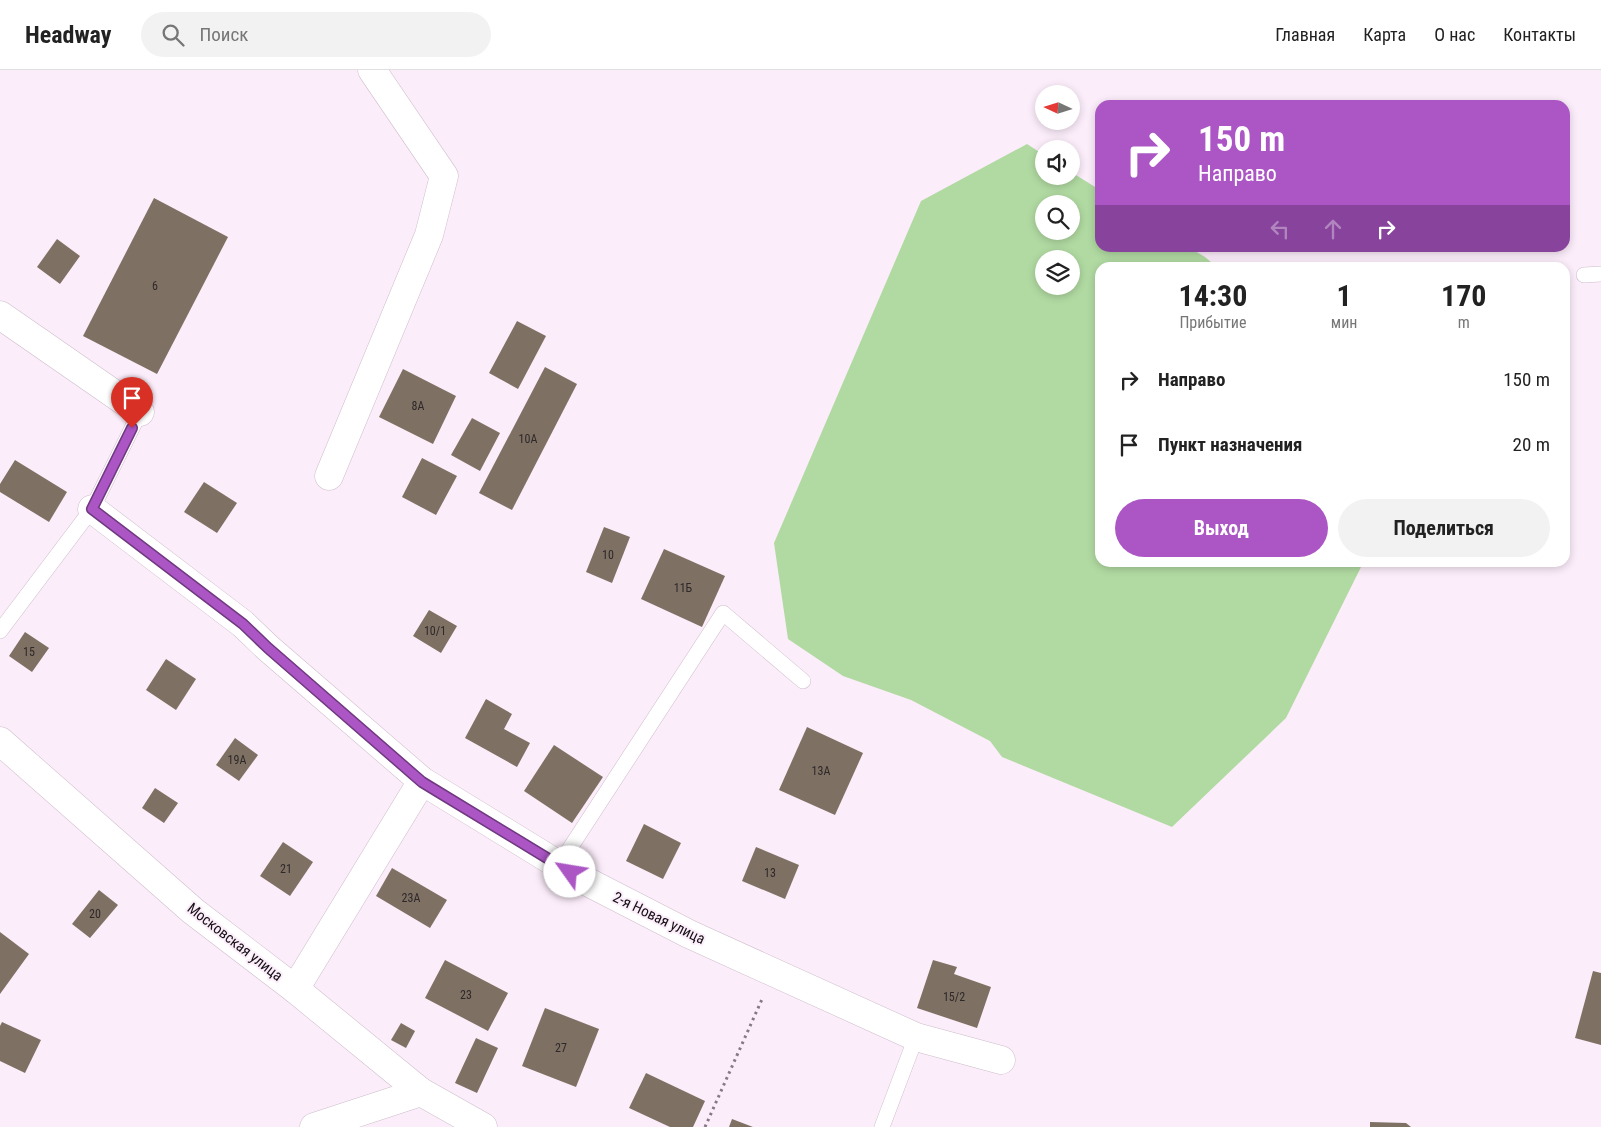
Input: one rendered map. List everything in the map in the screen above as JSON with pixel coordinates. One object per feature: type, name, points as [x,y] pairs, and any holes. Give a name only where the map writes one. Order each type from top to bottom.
[{"type":"street","points":[[329,476],[429,235],[444,176],[372,70]]},
{"type":"street","points":[[0,315],[140,412]]},
{"type":"street","name":"2-я Новая улица","points":[[92,509],[243,624],[422,782],[559,866],[689,934],[916,1037],[1001,1060]]},
{"type":"street","name":"Московская улица","points":[[0,740],[193,911],[295,989],[421,1092],[483,1127]]},
{"type":"street","points":[[295,989],[422,782]]},
{"type":"street","points":[[314,1127],[421,1092]]},
{"type":"lane","points":[[1584,275],[1601,274]]},
{"type":"lane","points":[[0,631],[92,509],[140,412]]},
{"type":"lane","points":[[559,866],[723,613],[803,681]]},
{"type":"lane","points":[[882,1127],[916,1037]]},
{"type":"path","points":[[705,1127],[774,973]]},
{"type":"green space","points":[[1027,144],[1035,149],[1035,185],[1080,185],[1080,178],[1095,187],[1095,252],[1197,252],[1211,262],[1095,262],[1095,567],[1361,567],[1286,718],[1172,827],[1002,757],[990,741],[911,700],[843,676],[788,639],[774,543],[921,201]]},
{"type":"building","points":[[154,198],[228,237],[157,374],[83,336]]},
{"type":"building","points":[[57,239],[80,256],[60,284],[37,267]]},
{"type":"building","points":[[517,321],[546,336],[518,389],[489,373]]},
{"type":"building","points":[[545,367],[577,384],[512,510],[479,493]]},
{"type":"building","points":[[403,369],[456,396],[433,444],[379,417]]},
{"type":"building","points":[[472,418],[500,433],[480,471],[451,455]]},
{"type":"building","points":[[422,458],[457,476],[436,515],[402,497]]},
{"type":"building","points":[[15,460],[67,492],[49,522],[0,492],[0,484]]},
{"type":"building","points":[[204,482],[237,503],[217,533],[184,512]]},
{"type":"building","points":[[604,527],[630,537],[612,583],[586,572]]},
{"type":"building","points":[[664,549],[725,576],[702,627],[641,599]]},
{"type":"building","points":[[429,610],[457,626],[441,653],[413,636]]},
{"type":"building","points":[[25,632],[49,648],[32,672],[9,656]]},
{"type":"building","points":[[166,659],[196,679],[176,710],[146,690]]},
{"type":"building","points":[[486,699],[512,714],[504,729],[530,743],[517,767],[465,738]]},
{"type":"building","points":[[807,727],[863,753],[835,815],[779,790]]},
{"type":"building","points":[[235,738],[258,755],[239,781],[216,765]]},
{"type":"building","points":[[554,745],[603,777],[572,823],[524,791]]},
{"type":"building","points":[[155,788],[178,803],[164,823],[142,808]]},
{"type":"building","points":[[644,824],[681,843],[663,879],[626,861]]},
{"type":"building","points":[[283,842],[313,862],[290,896],[260,876]]},
{"type":"building","points":[[756,847],[799,865],[785,899],[742,881]]},
{"type":"building","points":[[392,868],[447,900],[430,928],[376,896]]},
{"type":"building","points":[[99,890],[118,905],[90,938],[72,924]]},
{"type":"building","points":[[0,932],[29,954],[0,994]]},
{"type":"building","points":[[445,960],[508,993],[488,1031],[425,998]]},
{"type":"building","points":[[933,960],[957,967],[954,974],[991,987],[977,1028],[917,1008]]},
{"type":"building","points":[[1593,971],[1601,973],[1601,1045],[1575,1038]]},
{"type":"building","points":[[545,1008],[599,1029],[576,1087],[522,1066]]},
{"type":"building","points":[[2,1022],[41,1040],[25,1073],[0,1061],[0,1026]]},
{"type":"building","points":[[401,1023],[415,1031],[406,1048],[391,1040]]},
{"type":"building","points":[[476,1038],[498,1048],[477,1093],[455,1083]]},
{"type":"building","points":[[646,1073],[705,1101],[693,1127],[670,1127],[629,1108]]},
{"type":"building","points":[[732,1119],[753,1127],[729,1127]]},
{"type":"building","points":[[1370,1122],[1406,1123],[1411,1127],[1370,1127]]},
{"type":"route","points":[[132,428],[92,509],[243,624],[422,782],[570,872]]}]
